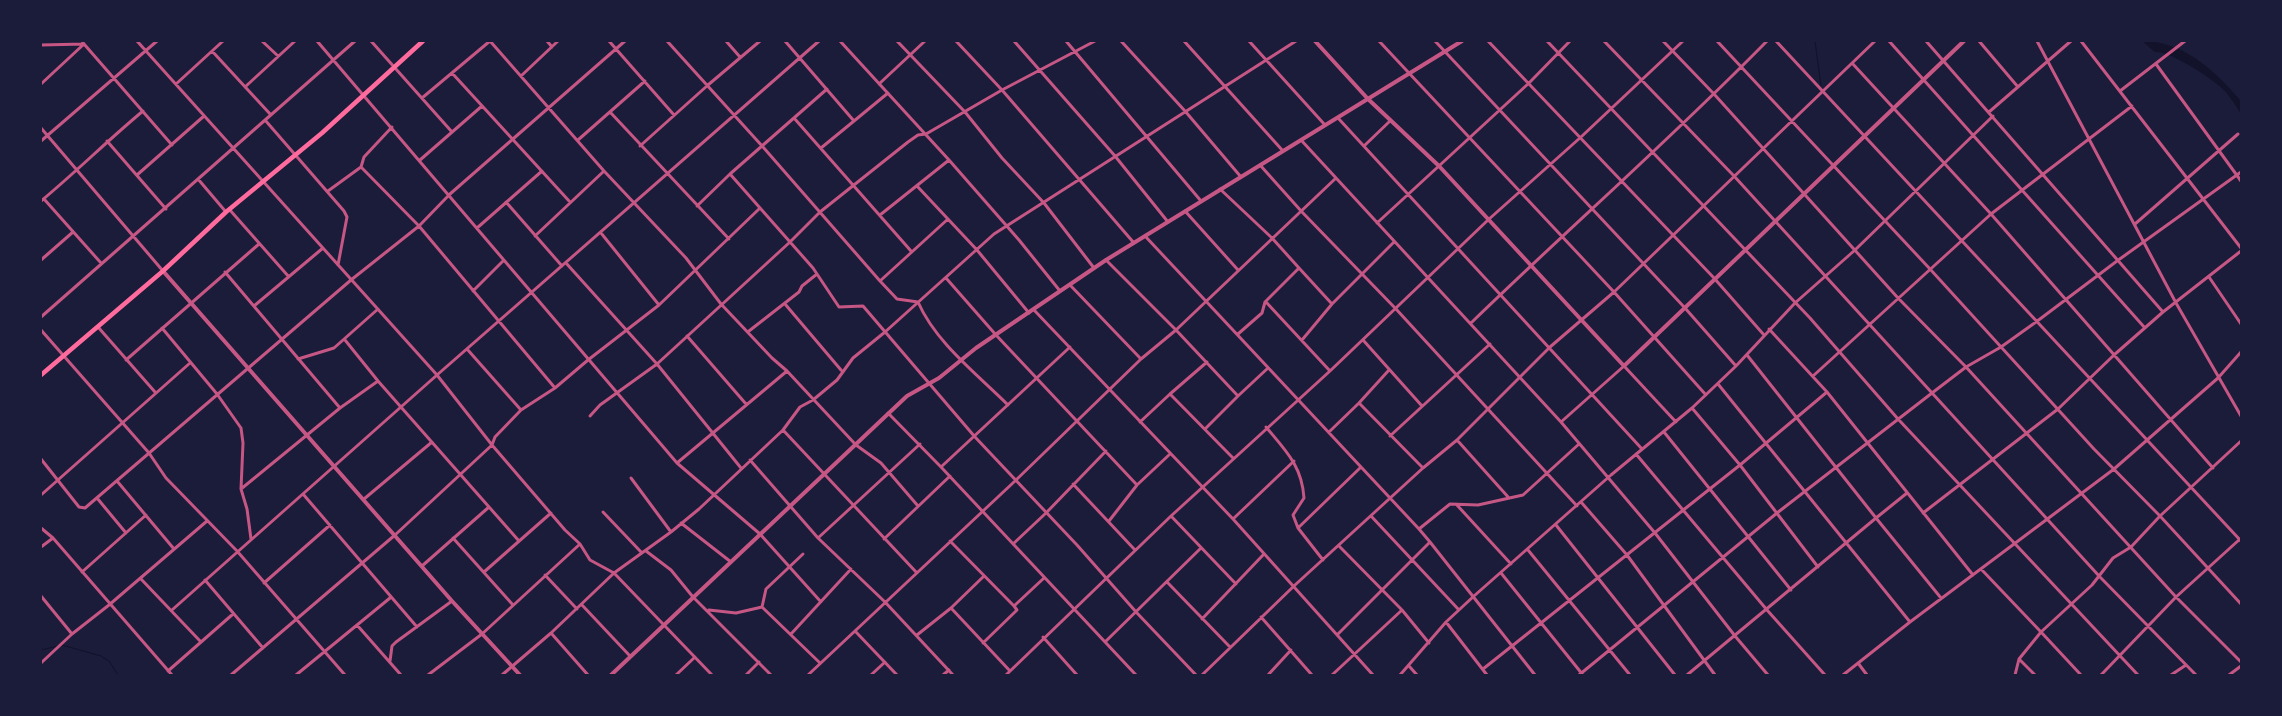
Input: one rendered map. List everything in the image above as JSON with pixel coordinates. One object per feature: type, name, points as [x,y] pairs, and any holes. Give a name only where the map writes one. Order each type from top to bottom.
[{"type":"main road","points":[[41,375],[163,270],[228,210],[296,155],[424,41]]},
{"type":"street","points":[[138,41],[437,375],[492,445],[550,513],[580,544],[590,560],[614,573],[712,675]]},
{"type":"street","points":[[41,141],[157,41]]},
{"type":"street","points":[[176,84],[223,41]]},
{"type":"street","points":[[262,41],[278,56]]},
{"type":"street","points":[[245,87],[295,41]]},
{"type":"street","points":[[317,41],[450,194],[503,261],[677,462],[760,534],[821,602]]},
{"type":"street","points":[[41,317],[355,41]]},
{"type":"street","points":[[371,41],[452,132]]},
{"type":"street","points":[[422,98],[490,41],[634,204],[686,258],[721,304],[856,445],[880,463],[918,506]]},
{"type":"street","points":[[547,41],[552,47]]},
{"type":"street","points":[[521,76],[558,41]]},
{"type":"street","points":[[609,41],[674,115]]},
{"type":"street","points":[[41,459],[58,478],[79,507],[85,508],[351,280],[419,226],[450,194],[625,41]]},
{"type":"street","points":[[667,41],[897,299],[918,302]]},
{"type":"street","points":[[726,41],[740,57]]},
{"type":"street","points":[[640,146],[760,41]]},
{"type":"street","points":[[785,41],[854,121]]},
{"type":"street","points":[[172,610],[437,375],[801,59],[819,41]]},
{"type":"street","points":[[840,41],[949,160],[1007,226],[1061,292]]},
{"type":"street","points":[[897,41],[965,112],[1002,158],[1044,203],[1094,268]]},
{"type":"street","points":[[879,84],[925,41]]},
{"type":"street","points":[[956,41],[1002,90],[1135,243]]},
{"type":"street","points":[[1014,41],[1115,156],[1168,222]]},
{"type":"street","points":[[1066,41],[1201,201]]},
{"type":"street","points":[[590,416],[600,405],[657,364],[820,212],[918,135],[926,134],[1002,90],[1095,41]]},
{"type":"street","points":[[1121,41],[1185,111],[1240,177]]},
{"type":"street","points":[[1184,41],[1283,151]]},
{"type":"street","points":[[1249,41],[1326,126]]},
{"type":"street","points":[[502,675],[551,633],[614,573],[671,532],[714,495],[783,430],[800,407],[812,400],[836,380],[853,358],[1007,226],[1296,41]]},
{"type":"street","points":[[1315,41],[1368,99],[1439,166],[1676,422]]},
{"type":"street","points":[[1379,41],[1614,292],[1706,395]]},
{"type":"street","points":[[1435,41],[1685,308],[1736,366]]},
{"type":"street","points":[[611,675],[914,391],[929,383],[1106,260],[1462,41]]},
{"type":"street","points":[[1488,41],[1714,278],[1764,334]]},
{"type":"street","points":[[1547,41],[1704,205],[1841,353],[1898,419],[2138,675]]},
{"type":"street","points":[[1377,223],[1468,138],[1500,111],[1570,41]]},
{"type":"street","points":[[1604,41],[1734,176],[2100,577],[2196,675]]},
{"type":"street","points":[[1663,41],[1714,94],[1898,298],[1966,367],[2081,495],[2176,597],[2241,662]]},
{"type":"street","points":[[1006,675],[1043,637],[1266,427],[1330,371],[1488,220],[1581,138],[1683,41]]},
{"type":"street","points":[[1717,41],[2241,604]]},
{"type":"street","points":[[1471,323],[1530,265],[1623,182],[1766,41]]},
{"type":"street","points":[[1776,41],[2240,540],[2176,597],[2100,675]]},
{"type":"street","points":[[1202,675],[1295,585],[1423,468],[1457,440],[1519,377],[1644,264],[1875,41]]},
{"type":"street","points":[[1889,41],[2145,328]]},
{"type":"street","points":[[1926,41],[2117,261],[2164,312]]},
{"type":"street","points":[[1561,422],[1655,337],[1714,278],[1964,41]]},
{"type":"street","points":[[1979,41],[2018,87]]},
{"type":"street","points":[[2037,41],[2176,303],[2241,416]]},
{"type":"street","points":[[1989,112],[2071,41]]},
{"type":"street","points":[[1923,513],[2058,409],[2114,355],[2164,312],[2209,278],[2241,249],[2081,41]]},
{"type":"street","points":[[2120,91],[2185,41]]},
{"type":"street","points":[[41,84],[83,43]]},
{"type":"street","points":[[41,44],[83,43],[172,145]]},
{"type":"street","points":[[212,51],[271,115]]},
{"type":"street","points":[[1852,63],[1991,214],[2213,468]]},
{"type":"street","points":[[2156,64],[2241,181]]},
{"type":"street","points":[[452,74],[570,202]]},
{"type":"street","points":[[578,140],[645,81]]},
{"type":"street","points":[[697,206],[730,174],[827,89]]},
{"type":"street","points":[[821,148],[888,93]]},
{"type":"street","points":[[420,160],[482,106]]},
{"type":"street","points":[[1813,376],[1870,327],[1898,298],[1991,214],[2132,106]]},
{"type":"street","points":[[101,263],[42,200],[78,171],[107,141],[143,111]]},
{"type":"street","points":[[610,112],[729,239]]},
{"type":"street","points":[[137,175],[204,116]]},
{"type":"street","points":[[1400,675],[1446,622],[1608,477],[1676,422],[1718,384],[1795,303],[1885,221],[1993,116]]},
{"type":"street","points":[[794,118],[854,184],[911,252]]},
{"type":"street","points":[[1338,118],[1457,250],[1642,449]]},
{"type":"street","points":[[265,120],[328,191],[347,217],[338,265]]},
{"type":"street","points":[[1364,146],[1390,120]]},
{"type":"street","points":[[328,191],[361,167],[364,157],[392,127]]},
{"type":"street","points":[[41,128],[132,236],[192,301],[452,601],[520,675]]},
{"type":"street","points":[[2135,224],[2188,180],[2238,134]]},
{"type":"street","points":[[1301,140],[1561,422],[1655,533],[1735,636],[1768,675]]},
{"type":"street","points":[[107,141],[166,209]]},
{"type":"street","points":[[880,215],[949,160]]},
{"type":"street","points":[[1260,165],[1302,212],[1396,309],[1577,506]]},
{"type":"street","points":[[361,167],[419,226],[556,388]]},
{"type":"street","points":[[535,236],[604,170]]},
{"type":"street","points":[[477,228],[542,171]]},
{"type":"street","points":[[1501,573],[1581,674],[1778,513],[1966,367],[2001,347],[2241,172]]},
{"type":"street","points":[[730,174],[817,274],[839,307],[863,306],[974,437],[1196,675]]},
{"type":"street","points":[[198,178],[289,277]]},
{"type":"street","points":[[808,675],[1015,481],[1077,419],[1141,359],[1176,330],[1336,178]]},
{"type":"street","points":[[917,186],[977,250],[1029,313]]},
{"type":"street","points":[[1220,189],[1272,238],[1332,304]]},
{"type":"street","points":[[506,202],[562,266]]},
{"type":"street","points":[[231,675],[395,535],[492,445],[495,437],[521,410],[536,403],[556,388],[588,360],[628,331],[659,305],[759,209]]},
{"type":"street","points":[[1185,211],[1238,270]]},
{"type":"street","points":[[880,281],[948,219]]},
{"type":"street","points":[[41,260],[73,232]]},
{"type":"street","points":[[600,234],[659,305]]},
{"type":"street","points":[[1146,236],[1299,399],[1360,468],[1419,529],[1536,675]]},
{"type":"street","points":[[1302,340],[1332,304],[1394,242]]},
{"type":"street","points":[[126,360],[259,244]]},
{"type":"street","points":[[254,306],[322,248]]},
{"type":"street","points":[[1106,260],[1238,396]]},
{"type":"street","points":[[473,291],[503,261]]},
{"type":"street","points":[[566,263],[657,364],[741,468]]},
{"type":"street","points":[[1238,334],[1262,313],[1265,302],[1299,268]]},
{"type":"street","points":[[225,272],[340,408]]},
{"type":"street","points":[[749,332],[785,304],[817,274]]},
{"type":"street","points":[[946,278],[996,335],[1137,485]]},
{"type":"street","points":[[2209,278],[2241,324]]},
{"type":"street","points":[[1070,285],[1141,359]]},
{"type":"street","points":[[918,302],[926,321],[1008,405]]},
{"type":"street","points":[[1265,302],[1330,371]]},
{"type":"street","points":[[785,304],[842,370]]},
{"type":"street","points":[[298,359],[326,352],[345,340],[378,309]]},
{"type":"street","points":[[1034,310],[1295,585],[1373,675]]},
{"type":"street","points":[[98,327],[155,392]]},
{"type":"street","points":[[162,328],[217,394],[241,428],[241,489],[247,510],[251,539]]},
{"type":"street","points":[[41,330],[149,453],[166,478],[237,551],[345,675]]},
{"type":"street","points":[[1769,330],[1813,376],[1973,575]]},
{"type":"street","points":[[686,336],[746,404]]},
{"type":"street","points":[[345,340],[378,381],[519,542]]},
{"type":"street","points":[[1363,340],[1422,406]]},
{"type":"street","points":[[1390,436],[1490,344]]},
{"type":"street","points":[[941,466],[1070,347]]},
{"type":"street","points":[[467,349],[521,410]]},
{"type":"street","points":[[1843,675],[1910,622],[2114,469],[2218,378],[2241,352]]},
{"type":"street","points":[[1747,355],[1942,598]]},
{"type":"street","points":[[1140,422],[1206,362]]},
{"type":"street","points":[[41,495],[58,478],[123,423],[155,392],[190,363]]},
{"type":"street","points":[[1205,429],[1268,368]]},
{"type":"street","points":[[1329,432],[1389,370]]},
{"type":"street","points":[[677,462],[787,371]]},
{"type":"street","points":[[241,489],[340,408],[378,381]]},
{"type":"street","points":[[1718,384],[1910,622]]},
{"type":"street","points":[[1483,669],[1740,465],[1826,392]]},
{"type":"street","points":[[1170,394],[1233,458]]},
{"type":"street","points":[[1359,403],[1423,468]]},
{"type":"street","points":[[1692,408],[1740,465],[1818,567]]},
{"type":"street","points":[[888,414],[941,466],[1136,675]]},
{"type":"street","points":[[1266,427],[1294,461],[1303,485],[1304,498],[1293,515],[1298,528],[1324,560]]},
{"type":"street","points":[[783,430],[917,573]]},
{"type":"street","points":[[1664,432],[1791,590]]},
{"type":"street","points":[[1457,440],[1510,498]]},
{"type":"street","points":[[2015,675],[2019,659],[2041,632],[2100,577],[2113,558],[2131,547],[2160,516],[2241,441]]},
{"type":"street","points":[[364,499],[432,442]]},
{"type":"street","points":[[818,538],[920,444]]},
{"type":"street","points":[[1419,529],[1444,508],[1456,503],[1478,506],[1523,495],[1579,444]]},
{"type":"street","points":[[1013,544],[1106,451]]},
{"type":"street","points":[[1109,521],[1137,485],[1170,454]]},
{"type":"street","points":[[1636,454],[1723,559],[1825,675]]},
{"type":"street","points":[[750,460],[818,538],[885,602],[953,675]]},
{"type":"street","points":[[1233,519],[1294,461]]},
{"type":"street","points":[[1298,528],[1360,468]]},
{"type":"street","points":[[884,539],[950,476]]},
{"type":"street","points":[[631,478],[671,532]]},
{"type":"street","points":[[117,481],[174,549]]},
{"type":"street","points":[[1073,484],[1135,550]]},
{"type":"street","points":[[1687,675],[1907,493]]},
{"type":"street","points":[[303,494],[417,628]]},
{"type":"street","points":[[97,498],[126,533]]},
{"type":"street","points":[[1582,502],[1627,555],[1715,675]]},
{"type":"street","points":[[1456,503],[1511,564]]},
{"type":"street","points":[[422,566],[489,507]]},
{"type":"street","points":[[603,512],[642,553]]},
{"type":"street","points":[[484,572],[550,513]]},
{"type":"street","points":[[82,572],[146,516]]},
{"type":"street","points":[[1171,516],[1236,584]]},
{"type":"street","points":[[1371,516],[1459,610]]},
{"type":"street","points":[[41,663],[72,634],[110,605],[207,521]]},
{"type":"street","points":[[681,523],[731,562]]},
{"type":"street","points":[[264,583],[330,525]]},
{"type":"street","points":[[1556,525],[1675,675]]},
{"type":"street","points":[[41,528],[53,538],[172,675]]},
{"type":"street","points":[[41,547],[53,538]]},
{"type":"street","points":[[453,538],[513,606]]},
{"type":"street","points":[[950,541],[1017,610],[983,643]]},
{"type":"street","points":[[1338,634],[1430,542]]},
{"type":"street","points":[[428,675],[482,634],[580,544]]},
{"type":"street","points":[[1339,546],[1402,610],[1429,643]]},
{"type":"street","points":[[1105,642],[1137,613],[1201,548]]},
{"type":"street","points":[[1528,550],[1630,675]]},
{"type":"street","points":[[646,551],[671,570],[693,597],[771,675]]},
{"type":"street","points":[[762,607],[766,589],[803,554]]},
{"type":"street","points":[[1202,619],[1264,554]]},
{"type":"street","points":[[791,634],[851,569]]},
{"type":"street","points":[[1981,569],[2081,675]]},
{"type":"street","points":[[545,575],[577,609]]},
{"type":"street","points":[[916,636],[951,608],[984,576]]},
{"type":"street","points":[[1014,606],[1044,578]]},
{"type":"street","points":[[141,579],[201,642]]},
{"type":"street","points":[[205,580],[262,648]]},
{"type":"street","points":[[1167,582],[1230,647]]},
{"type":"street","points":[[41,596],[72,634]]},
{"type":"street","points":[[296,675],[390,598]]},
{"type":"street","points":[[390,661],[392,646],[452,601]]},
{"type":"street","points":[[582,604],[630,656]]},
{"type":"street","points":[[708,610],[736,613],[762,607]]},
{"type":"street","points":[[762,607],[820,663]]},
{"type":"street","points":[[951,608],[1010,671]]},
{"type":"street","points":[[1332,675],[1402,610]]},
{"type":"street","points":[[168,671],[233,614]]},
{"type":"street","points":[[1261,617],[1312,675]]},
{"type":"street","points":[[1446,622],[1487,675]]},
{"type":"street","points":[[357,625],[401,675]]},
{"type":"street","points":[[856,630],[897,675]]},
{"type":"street","points":[[551,633],[588,675]]},
{"type":"street","points":[[1043,637],[1075,674]]},
{"type":"street","points":[[1268,675],[1292,650]]},
{"type":"street","points":[[676,675],[695,657]]},
{"type":"street","points":[[2019,659],[2035,675]]},
{"type":"street","points":[[746,675],[759,662]]},
{"type":"street","points":[[871,675],[885,662]]},
{"type":"street","points":[[1858,663],[1867,675]]},
{"type":"street","points":[[2171,675],[2186,665]]},
{"type":"street","points":[[1409,666],[1418,675]]},
{"type":"street","points":[[2230,674],[2241,666]]},
{"type":"street","points":[[943,675],[949,670]]},
{"type":"shaded area","points":[[2142,41],[2172,46],[2198,60],[2241,101],[2241,114],[2225,91],[2212,80],[2181,61],[2155,52]]},
{"type":"waterway","points":[[1815,41],[1821,86]]},
{"type":"waterway","points":[[62,645],[101,656],[109,661],[118,675]]},
{"type":"waterway","points":[[41,650],[58,646]]}]
